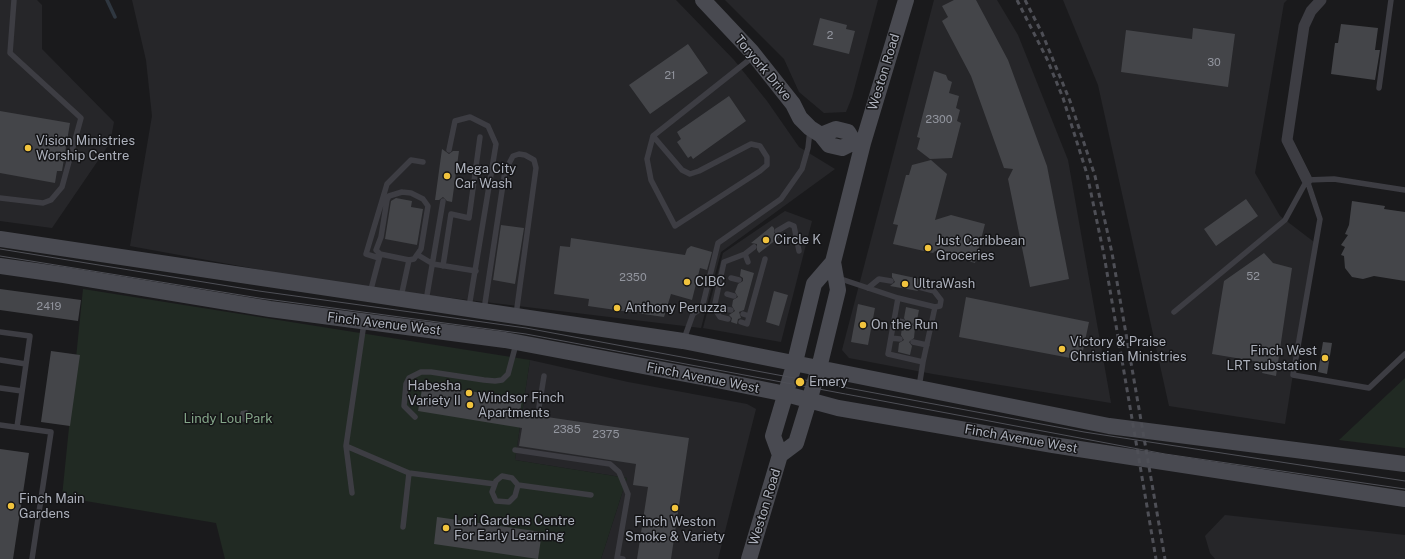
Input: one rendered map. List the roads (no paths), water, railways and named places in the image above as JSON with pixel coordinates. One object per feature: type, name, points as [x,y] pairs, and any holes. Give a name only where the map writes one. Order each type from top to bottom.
[{"type":"main road","name":"Toryork Drive","points":[[703,0],[754,56],[793,104],[800,118],[816,132]]},
{"type":"main road","name":"Weston Road","points":[[749,559],[780,455],[796,443],[819,368],[838,290],[834,270],[858,143],[906,0]]},
{"type":"main road","points":[[816,132],[836,129],[848,132],[858,143]]},
{"type":"main road","name":"Finch Avenue West","points":[[0,239],[683,341],[795,362],[1109,426],[1405,464]]},
{"type":"main road","name":"Finch Avenue West","points":[[0,266],[270,309],[516,342],[786,394],[838,408],[1053,445],[1405,498]]},
{"type":"main road","name":"Weston Road","points":[[780,455],[773,436],[795,362],[814,284],[834,270]]},
{"type":"street","points":[[1307,180],[1286,140],[1304,26],[1311,12],[1320,0]]},
{"type":"lane","points":[[0,198],[42,204],[51,200],[62,186],[81,118],[10,53],[14,0]]},
{"type":"lane","points":[[1378,88],[1391,0]]},
{"type":"lane","points":[[653,136],[682,170],[690,174],[699,172],[751,144],[760,146],[767,156],[767,165],[675,226],[652,180],[647,158],[653,136],[754,56]]},
{"type":"lane","points":[[449,150],[455,121],[470,117],[488,126],[496,144],[476,271],[476,311]]},
{"type":"lane","points":[[683,341],[693,314],[702,308],[718,243],[781,199],[802,169],[808,148],[816,132]]},
{"type":"lane","points":[[443,266],[451,214],[469,218],[480,137]]},
{"type":"lane","points":[[476,311],[505,171],[509,161],[513,156],[518,154],[531,157],[536,168],[515,317]]},
{"type":"lane","points":[[370,294],[379,256],[376,250],[376,245],[381,237],[389,196],[402,192],[411,192],[423,199],[428,206],[421,249],[414,259],[409,260],[379,256],[366,254],[387,184],[410,160],[423,162]]},
{"type":"lane","points":[[1307,180],[1334,179],[1405,190]]},
{"type":"lane","points":[[1174,312],[1285,220],[1307,180]]},
{"type":"lane","points":[[1307,180],[1320,219],[1293,374],[1369,388],[1405,354]]},
{"type":"lane","points":[[426,303],[443,201]]},
{"type":"lane","points":[[777,231],[789,224],[794,226],[799,251]]},
{"type":"lane","points":[[728,319],[720,317],[714,308],[724,262],[745,254],[754,247]]},
{"type":"lane","points":[[745,254],[748,262]]},
{"type":"lane","points":[[418,255],[433,264],[476,271]]},
{"type":"lane","points":[[741,322],[747,324],[746,315],[750,300],[758,285],[765,259]]},
{"type":"lane","points":[[401,299],[409,260]]},
{"type":"lane","points":[[834,270],[868,288],[898,298],[935,307],[942,304],[938,295],[933,290],[919,287]]},
{"type":"lane","points":[[731,278],[739,280]]},
{"type":"lane","points":[[868,288],[879,279],[891,281]]},
{"type":"lane","points":[[751,283],[758,285]]},
{"type":"lane","points":[[727,294],[734,296]]},
{"type":"lane","points":[[898,298],[888,354],[923,362]]},
{"type":"lane","points":[[919,388],[935,307]]},
{"type":"lane","points":[[723,308],[730,310]]},
{"type":"lane","points":[[894,320],[903,322]]},
{"type":"lane","points":[[352,493],[346,446],[364,322]]},
{"type":"lane","points":[[916,324],[931,327]]},
{"type":"lane","points":[[0,332],[30,336],[17,427]]},
{"type":"lane","points":[[891,338],[900,339]]},
{"type":"lane","points":[[415,417],[404,406],[406,384],[409,378],[421,372],[431,372],[484,380],[502,380],[508,374],[513,361],[516,342]]},
{"type":"lane","points":[[913,342],[927,344]]},
{"type":"lane","points":[[0,360],[26,364]]},
{"type":"lane","points":[[539,407],[544,376]]},
{"type":"lane","points":[[0,388],[22,391]]},
{"type":"lane","points":[[0,425],[51,432],[32,559]]},
{"type":"lane","points":[[346,446],[409,473],[495,484]]},
{"type":"lane","points":[[515,450],[610,464],[619,472],[628,494],[617,558],[623,559]]},
{"type":"lane","points":[[404,527],[409,473]]},
{"type":"lane","points":[[518,485],[515,496],[509,502],[496,500],[492,492],[496,481],[502,476],[512,478],[518,485],[591,495]]},
{"type":"waterway","points":[[107,0],[115,17]]},
{"type":"tram line","points":[[0,249],[259,291],[526,328],[1084,432],[1405,481]]},
{"type":"tram line","points":[[0,256],[259,298],[526,334],[1165,454],[1405,489]]},
{"type":"railway","points":[[1017,0],[1047,59],[1063,98],[1087,174],[1104,255],[1156,559]]},
{"type":"railway","points":[[1025,0],[1042,33],[1070,101],[1095,176],[1112,253],[1165,559]]},
{"type":"place","name":"Vision Ministries Worship Centre","points":[[28,148]]},
{"type":"place","name":"Mega City Car Wash","points":[[447,176]]},
{"type":"place","name":"Circle K","points":[[766,240]]},
{"type":"place","name":"Just Caribbean Groceries","points":[[928,248]]},
{"type":"place","name":"CIBC","points":[[687,282]]},
{"type":"place","name":"UltraWash","points":[[905,284]]},
{"type":"place","name":"Anthony Peruzza","points":[[617,308]]},
{"type":"place","name":"On the Run","points":[[863,325]]},
{"type":"place","name":"Victory & Praise Christian Ministries","points":[[1062,349]]},
{"type":"place","name":"Finch West LRT substation","points":[[1325,358]]},
{"type":"place","name":"Emery","points":[[800,382]]},
{"type":"place","name":"Habesha Variety II","points":[[469,393]]},
{"type":"place","name":"Windsor Finch Apartments","points":[[470,405]]},
{"type":"place","name":"Finch Main Gardens","points":[[11,506]]},
{"type":"place","name":"Finch Weston Smoke & Variety","points":[[675,508]]},
{"type":"place","name":"Lori Gardens Centre For Early Learning","points":[[446,528]]},
{"type":"park label","name":"Lindy Lou Park","points":[[228,419]]}]
